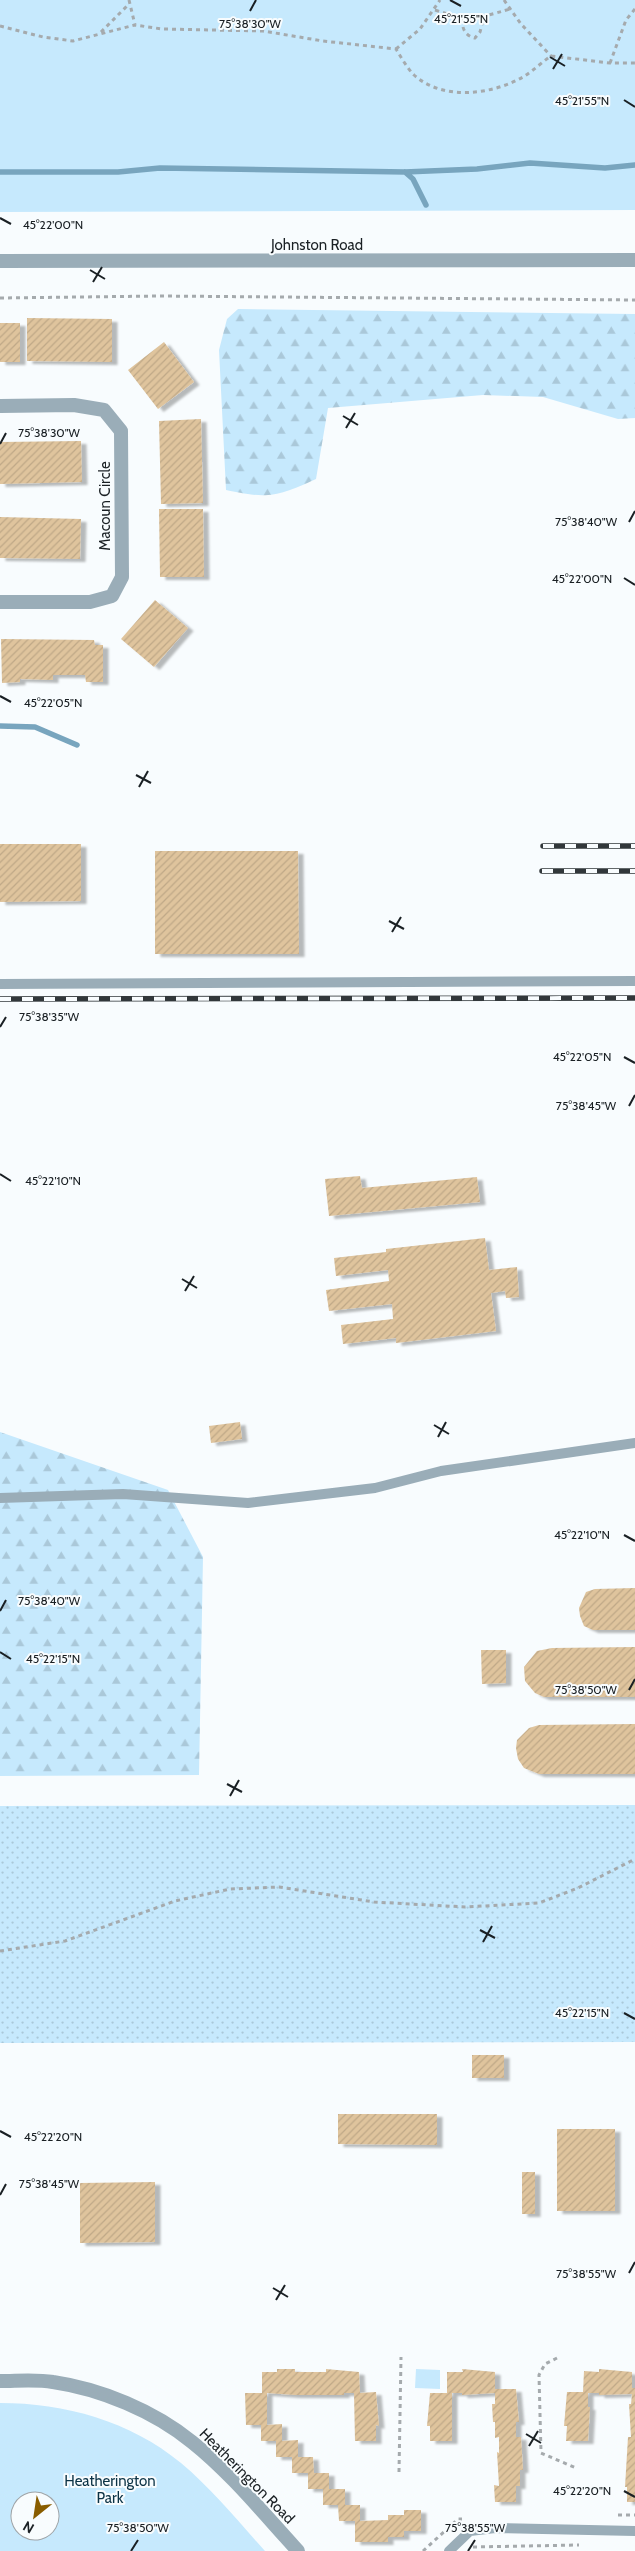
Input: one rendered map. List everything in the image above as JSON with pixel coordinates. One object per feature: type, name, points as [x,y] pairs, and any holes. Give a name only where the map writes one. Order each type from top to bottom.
[{"type":"street","name":"Johnston Road","points":[[0,261],[635,260]]},
{"type":"street","name":"Macoun Circle","points":[[0,406],[74,405],[104,410],[121,431],[122,577],[112,596],[90,602],[0,602]]},
{"type":"street","name":"Heatherington Road","points":[[0,2381],[52,2382],[94,2390],[169,2426],[192,2442],[215,2463],[298,2551]]},
{"type":"lane","points":[[0,984],[635,982]]},
{"type":"lane","points":[[0,1498],[123,1494],[248,1503],[375,1488],[441,1471],[635,1442]]},
{"type":"lane","points":[[448,2551],[470,2531],[495,2528],[635,2531]]},
{"type":"path","points":[[0,26],[43,37],[73,41],[135,24],[162,29],[263,31],[323,41],[396,49],[420,29],[435,10],[440,0]]},
{"type":"path","points":[[504,0],[521,24],[551,56],[610,63],[635,63]]},
{"type":"path","points":[[129,2],[135,24]]},
{"type":"path","points":[[100,33],[129,2]]},
{"type":"path","points":[[610,63],[626,20],[635,8]]},
{"type":"path","points":[[435,10],[463,19],[485,16],[510,9]]},
{"type":"path","points":[[463,19],[464,32],[475,38],[480,32],[485,16]]},
{"type":"path","points":[[396,49],[414,74],[435,87],[466,94],[496,88],[523,77],[551,56]]},
{"type":"path","points":[[0,298],[160,296],[635,300]]},
{"type":"path","points":[[0,1952],[65,1941],[175,1901],[230,1889],[279,1887],[374,1902],[465,1907],[539,1903],[578,1888],[635,1859]]},
{"type":"path","points":[[399,2472],[402,2357]]},
{"type":"path","points":[[557,2358],[545,2364],[539,2375],[541,2453],[576,2468]]},
{"type":"path","points":[[468,2551],[473,2547],[586,2545]]},
{"type":"green space","points":[[0,0],[635,0],[635,210],[0,212]]},
{"type":"green space","points":[[238,309],[635,314],[635,418],[618,419],[543,397],[483,395],[328,408],[316,479],[291,490],[272,495],[252,495],[226,490],[219,350],[227,319]]},
{"type":"green space","points":[[0,1432],[168,1490],[203,1557],[199,1775],[0,1776]]},
{"type":"green space","points":[[635,1805],[635,2042],[0,2043],[0,1806]]},
{"type":"green space","points":[[416,2369],[440,2370],[440,2389],[415,2388]]},
{"type":"green space","name":"Heatherington Park","points":[[0,2403],[49,2406],[72,2411],[96,2417],[140,2436],[161,2448],[192,2473],[265,2551],[0,2551]]},
{"type":"building","points":[[27,318],[112,319],[112,362],[27,361]]},
{"type":"building","points":[[0,323],[20,323],[20,362],[0,362]]},
{"type":"building","points":[[164,342],[194,382],[158,409],[128,370]]},
{"type":"building","points":[[201,419],[203,503],[161,504],[159,421]]},
{"type":"building","points":[[81,441],[82,482],[0,484],[0,442]]},
{"type":"building","points":[[159,509],[203,509],[204,577],[160,577]]},
{"type":"building","points":[[0,517],[81,519],[80,559],[0,558]]},
{"type":"building","points":[[155,600],[188,628],[154,667],[121,639]]},
{"type":"building","points":[[1,639],[94,640],[95,645],[103,645],[103,682],[86,682],[85,675],[53,675],[53,680],[20,679],[20,682],[2,683]]},
{"type":"building","points":[[0,844],[81,844],[81,901],[0,902]]},
{"type":"building","points":[[155,851],[298,851],[299,954],[155,954]]},
{"type":"building","points":[[360,1176],[362,1188],[477,1177],[480,1202],[329,1216],[325,1179]]},
{"type":"building","points":[[485,1238],[489,1270],[517,1267],[519,1297],[506,1298],[505,1291],[491,1293],[496,1331],[396,1343],[396,1338],[343,1344],[341,1325],[393,1319],[392,1304],[329,1311],[326,1290],[389,1281],[388,1270],[336,1276],[334,1258],[386,1252],[386,1249]]},
{"type":"building","points":[[240,1422],[242,1439],[211,1443],[209,1426]]},
{"type":"building","points":[[635,1588],[635,1630],[593,1630],[584,1626],[579,1608],[586,1592],[595,1589]]},
{"type":"building","points":[[635,1647],[635,1697],[544,1697],[535,1693],[525,1681],[524,1667],[537,1651],[552,1648]]},
{"type":"building","points":[[481,1650],[506,1650],[506,1683],[482,1684]]},
{"type":"building","points":[[635,1724],[635,1774],[539,1774],[524,1768],[518,1759],[517,1740],[529,1728],[539,1725]]},
{"type":"building","points":[[472,2055],[504,2055],[504,2078],[472,2078]]},
{"type":"building","points":[[338,2114],[437,2114],[437,2145],[338,2144]]},
{"type":"building","points":[[557,2129],[615,2129],[615,2211],[557,2211]]},
{"type":"building","points":[[522,2172],[535,2172],[535,2214],[522,2214]]},
{"type":"building","points":[[155,2182],[155,2242],[80,2243],[80,2183]]},
{"type":"building","points":[[277,2369],[295,2369],[295,2372],[326,2372],[326,2369],[359,2372],[360,2393],[376,2392],[379,2426],[376,2425],[376,2441],[355,2441],[354,2393],[344,2393],[344,2395],[295,2395],[267,2393],[267,2425],[282,2424],[282,2441],[298,2440],[298,2457],[313,2457],[314,2473],[329,2473],[329,2489],[345,2489],[345,2505],[360,2505],[360,2521],[388,2520],[388,2515],[404,2515],[404,2510],[421,2510],[421,2531],[404,2531],[404,2537],[388,2537],[388,2542],[355,2542],[355,2521],[339,2521],[338,2505],[323,2505],[323,2489],[308,2489],[308,2473],[292,2473],[292,2457],[276,2457],[276,2441],[261,2441],[261,2425],[246,2425],[245,2393],[262,2393],[262,2372],[277,2372]]},
{"type":"building","points":[[462,2369],[495,2372],[495,2389],[516,2389],[519,2422],[516,2422],[516,2437],[521,2437],[523,2470],[520,2470],[520,2486],[516,2486],[516,2502],[495,2502],[494,2485],[499,2486],[497,2452],[499,2453],[499,2437],[495,2438],[495,2422],[493,2422],[492,2404],[495,2404],[495,2393],[462,2395],[462,2393],[452,2393],[452,2441],[430,2441],[430,2426],[427,2426],[430,2393],[447,2393],[447,2372],[463,2372]]},
{"type":"building","points":[[599,2369],[632,2372],[632,2388],[635,2388],[635,2502],[627,2502],[627,2487],[625,2487],[628,2437],[631,2437],[629,2404],[631,2404],[632,2394],[599,2395],[599,2393],[588,2393],[588,2407],[590,2407],[588,2441],[566,2441],[567,2426],[564,2426],[567,2392],[583,2392],[584,2371],[599,2372]]},
{"type":"waterway","points":[[0,172],[118,172],[160,168],[405,172],[477,169],[530,163],[605,168],[635,165]]},
{"type":"waterway","points":[[405,172],[413,179],[426,205]]},
{"type":"waterway","points":[[0,726],[35,727],[77,745]]},
{"type":"railway","points":[[543,846],[635,846]]},
{"type":"railway","points":[[542,871],[635,871]]},
{"type":"railway","points":[[0,999],[635,998]]}]
